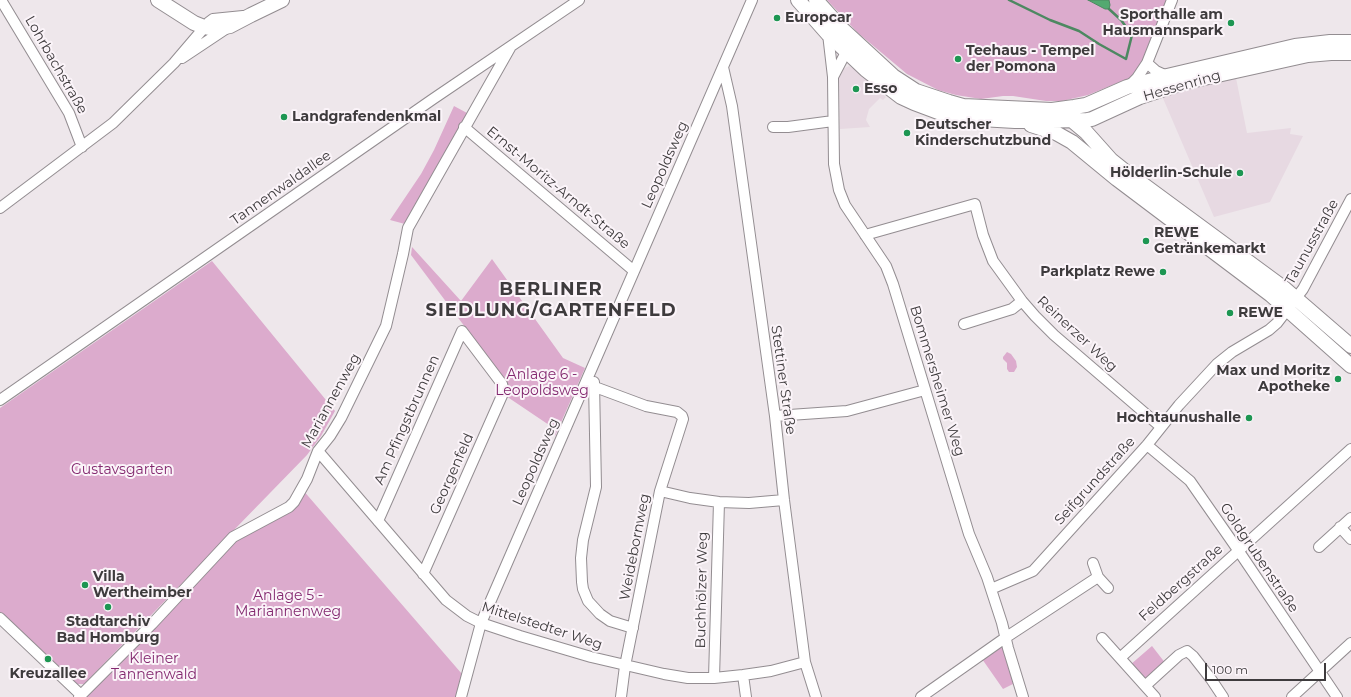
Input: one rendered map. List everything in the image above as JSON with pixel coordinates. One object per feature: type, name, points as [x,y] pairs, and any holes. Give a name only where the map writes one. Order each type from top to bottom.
[{"type":"street","name":"Lohrbachstraße","points":[[1,0],[69,112],[82,147]]},
{"type":"street","points":[[158,0],[194,23],[204,27],[214,29],[230,26]]},
{"type":"street","points":[[174,63],[230,26],[282,0]]},
{"type":"street","name":"Tannenwaldallee","points":[[0,400],[433,99],[579,0]]},
{"type":"street","name":"Leopoldsweg","points":[[461,697],[481,623],[752,0]]},
{"type":"street","points":[[798,0],[828,34],[843,56],[861,65],[901,97],[946,115],[964,118],[1015,121],[1033,125],[1060,135],[1072,142],[1098,164],[1351,346]]},
{"type":"street","points":[[816,0],[842,29],[866,52],[893,76],[916,91],[963,106],[1052,110],[1061,112],[1073,120],[1126,172],[1292,304],[1351,366]]},
{"type":"street","points":[[1127,88],[1138,78],[1147,63],[1172,0]]},
{"type":"street","points":[[0,208],[113,123],[174,63],[209,22],[213,19],[251,15]]},
{"type":"street","points":[[832,77],[843,56],[847,41],[842,29]]},
{"type":"street","name":"Bommersheimer Weg","points":[[828,34],[831,52],[834,164],[839,190],[845,205],[886,266],[891,278],[969,534],[991,589],[1023,697]]},
{"type":"street","name":"Hessenring","points":[[1052,110],[1086,105],[1127,88],[1167,76],[1295,46],[1330,42],[1351,42]]},
{"type":"street","name":"Mariannenweg","points":[[80,696],[152,624],[233,537],[289,507],[294,502],[307,479],[318,451],[330,436],[341,418],[386,326],[408,228],[510,48]]},
{"type":"street","points":[[831,66],[836,56],[843,56],[860,48],[866,52]]},
{"type":"street","name":"Hessenring","points":[[1015,121],[1092,119],[1140,97],[1186,82],[1308,55],[1351,53]]},
{"type":"street","points":[[1147,63],[1156,71],[1167,76]]},
{"type":"street","name":"Stettiner Straße","points":[[723,67],[732,106],[774,416],[805,662],[816,697]]},
{"type":"street","points":[[1086,105],[1077,113],[1073,120],[1073,134],[1078,142],[1098,164]]},
{"type":"street","points":[[1098,146],[1097,128],[1103,114]]},
{"type":"street","points":[[773,127],[788,127],[833,121]]},
{"type":"street","name":"Ernst-Moritz-Arndt-Straße","points":[[464,127],[634,271]]},
{"type":"street","name":"Taunusstraße","points":[[1292,304],[1303,289],[1351,199]]},
{"type":"street","name":"Reinerzer Weg","points":[[865,235],[975,204],[982,236],[993,261],[1022,301],[1054,335],[1161,427]]},
{"type":"street","points":[[964,324],[1012,308],[1022,301]]},
{"type":"street","name":"Seifgrundstraße","points":[[991,589],[1033,571],[1147,445],[1179,405],[1217,364],[1232,352],[1269,330],[1277,323],[1292,304]]},
{"type":"street","name":"Georgenfeld","points":[[423,574],[504,391],[503,386],[462,331]]},
{"type":"street","name":"Am Pfingstbrunnen","points":[[378,521],[462,331]]},
{"type":"street","points":[[591,370],[595,387],[596,487],[583,540],[581,558],[583,589],[588,601],[600,614],[610,621],[633,628]]},
{"type":"street","name":"Weidebornweg","points":[[595,387],[646,406],[673,412],[683,417],[660,491],[625,666],[621,697]]},
{"type":"street","points":[[774,416],[847,411],[925,390]]},
{"type":"street","name":"Goldgrubenstraße","points":[[1147,445],[1190,480],[1337,697]]},
{"type":"street","name":"Feldbergstraße","points":[[1120,658],[1351,449]]},
{"type":"street","name":"Mittelstedter Weg","points":[[318,451],[446,600],[467,616],[481,623],[560,649],[625,666],[688,678],[714,678],[743,675],[771,671],[805,662]]},
{"type":"street","points":[[660,491],[690,498],[718,502],[749,503],[784,500]]},
{"type":"street","name":"Buchhölzer Weg","points":[[714,678],[718,502]]},
{"type":"street","points":[[1319,547],[1351,518]]},
{"type":"street","points":[[1340,527],[1351,539]]},
{"type":"street","points":[[1093,563],[1098,577],[1108,588]]},
{"type":"street","points":[[921,697],[1005,638],[1098,577]]},
{"type":"street","points":[[0,618],[80,696]]},
{"type":"street","points":[[1102,638],[1155,697]]},
{"type":"street","points":[[1292,697],[1351,643]]},
{"type":"street","points":[[1145,686],[1179,655],[1187,651],[1193,656],[1223,697]]},
{"type":"street","points":[[743,675],[746,697]]},
{"type":"shaded area","points":[[1088,0],[1109,0],[1109,9],[1105,9]]},
{"type":"shaded area","points":[[849,66],[855,69],[886,97],[883,100],[880,98],[869,109],[866,120],[870,127],[840,129],[839,76],[843,69]]},
{"type":"shaded area","name":"Hölderlin-Schule","points":[[1236,78],[1247,133],[1291,128],[1290,134],[1303,136],[1270,202],[1214,217],[1162,96]]},
{"type":"green space","points":[[827,0],[1167,0],[1137,73],[1132,77],[1088,95],[1062,101],[1046,101],[1013,96],[981,99],[956,95],[938,90],[907,74],[858,33]]},
{"type":"green space","points":[[454,106],[467,113],[405,224],[390,220],[421,174],[434,150]]},
{"type":"green space","name":"Anlage 6 - Leopoldsweg","points":[[412,247],[461,301],[492,259],[563,358],[585,368],[555,436],[552,427],[506,396],[510,387],[411,255]]},
{"type":"green space","name":"Gustavsgarten","points":[[212,261],[335,411],[321,436],[307,455],[84,684],[75,684],[0,613],[0,408]]},
{"type":"green space","points":[[1007,352],[1011,354],[1016,361],[1017,367],[1014,372],[1009,372],[1007,369],[1007,363],[1003,359]]},
{"type":"green space","name":"Anlage 5 - Mariannenweg","points":[[302,489],[462,674],[456,697],[85,697],[233,537],[289,507]]},
{"type":"green space","points":[[1005,638],[1019,681],[1003,689],[980,656]]},
{"type":"green space","points":[[1152,646],[1166,664],[1150,678],[1142,678],[1130,665]]},
{"type":"waterway","points":[[1009,0],[1050,20],[1079,31],[1126,59],[1132,35],[1121,20],[1109,9]]},
{"type":"place","name":"Europcar","points":[[777,18]]},
{"type":"place","name":"Sporthalle am Hausmannspark","points":[[1231,23]]},
{"type":"place","name":"Teehaus - Tempel der Pomona","points":[[958,59]]},
{"type":"place","name":"Esso","points":[[856,89]]},
{"type":"place","name":"Landgrafendenkmal","points":[[284,117]]},
{"type":"place","name":"Deutscher Kinderschutzbund","points":[[907,133]]},
{"type":"place","name":"Hölderlin-Schule","points":[[1240,173]]},
{"type":"place","name":"REWE Getränkemarkt","points":[[1146,241]]},
{"type":"place","name":"Parkplatz Rewe","points":[[1163,272]]},
{"type":"place","name":"REWE","points":[[1230,313]]},
{"type":"place","name":"Max und Moritz Apotheke","points":[[1338,379]]},
{"type":"place","name":"Hochtaunushalle","points":[[1249,418]]},
{"type":"place","name":"Villa Wertheimber","points":[[85,585]]},
{"type":"place","name":"Stadtarchiv Bad Homburg","points":[[108,607]]},
{"type":"place","name":"Kreuzallee","points":[[48,659]]},
{"type":"district","name":"BERLINER SIEDLUNG/GARTENFELD","points":[[551,300]]},
{"type":"park label","name":"Kleiner Tannenwald","points":[[154,668]]}]
